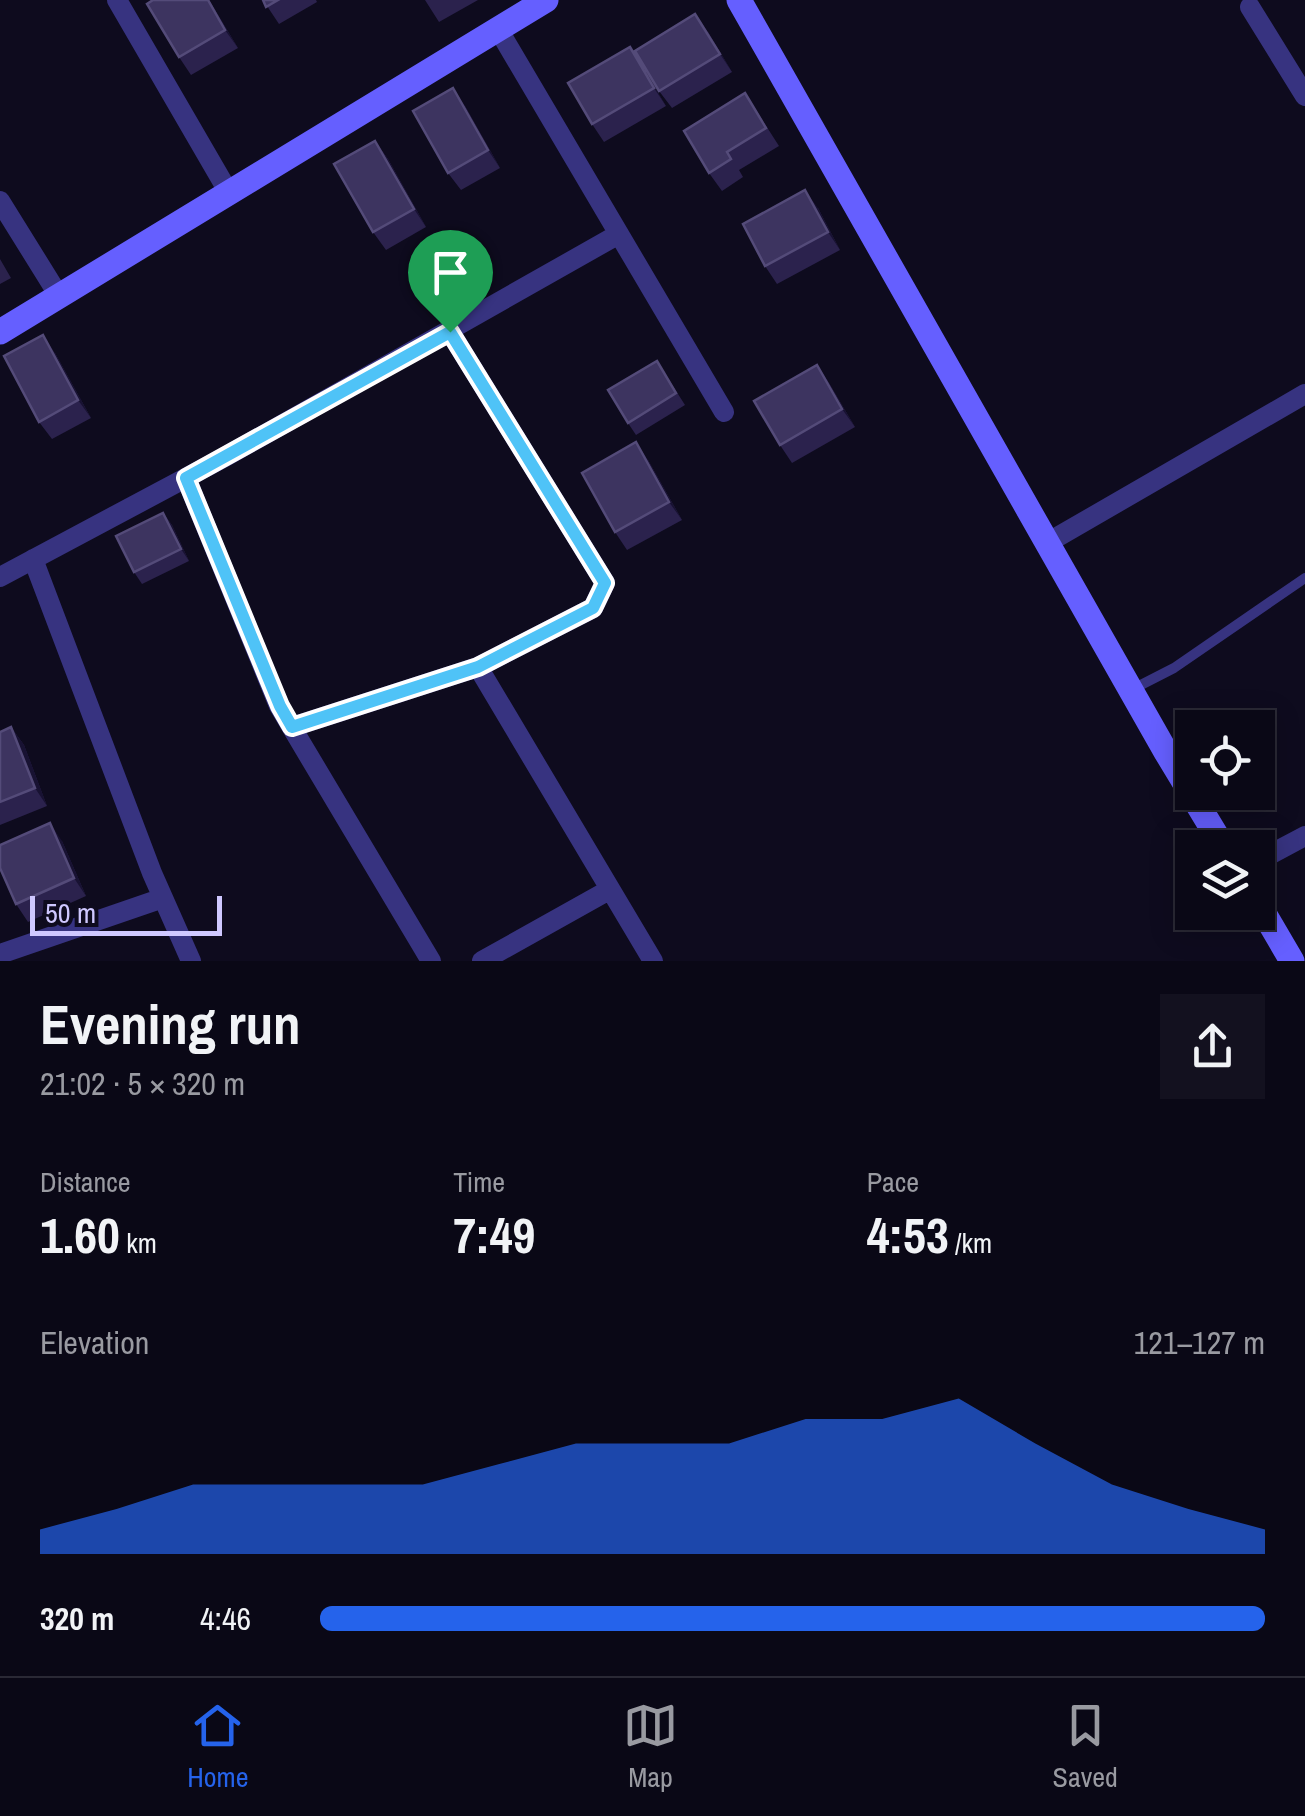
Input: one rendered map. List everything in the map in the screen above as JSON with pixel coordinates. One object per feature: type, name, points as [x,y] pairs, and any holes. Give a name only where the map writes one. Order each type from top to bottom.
[{"type":"street","points":[[117,0],[229,193]]},
{"type":"street","points":[[0,332],[546,0]]},
{"type":"street","points":[[739,0],[1213,830]]},
{"type":"street","points":[[1250,7],[1305,96]]},
{"type":"street","points":[[498,29],[724,412]]},
{"type":"street","points":[[0,201],[58,296]]},
{"type":"street","points":[[0,577],[450,332],[619,234]]},
{"type":"street","points":[[292,727],[478,667],[593,608],[605,583],[450,332]]},
{"type":"street","points":[[1047,543],[1305,394]]},
{"type":"street","points":[[186,478],[280,706],[430,961]]},
{"type":"street","points":[[34,559],[163,898],[191,961]]},
{"type":"street","points":[[478,667],[653,961]]},
{"type":"street","points":[[1275,852],[1305,836]]},
{"type":"street","points":[[482,961],[609,890]]},
{"type":"street","points":[[0,954],[163,898]]},
{"type":"street","points":[[1274,930],[1292,961]]},
{"type":"lane","points":[[1130,690],[1174,668],[1305,578]]},
{"type":"building","points":[[153,0],[208,0],[225,30],[179,57],[147,4]]},
{"type":"building","points":[[695,14],[720,54],[659,91],[635,51]]},
{"type":"building","points":[[630,47],[654,88],[592,124],[568,83]]},
{"type":"building","points":[[453,88],[488,150],[448,173],[413,111]]},
{"type":"building","points":[[745,93],[766,128],[727,152],[731,159],[709,173],[684,131]]},
{"type":"building","points":[[375,141],[414,209],[373,232],[334,164]]},
{"type":"building","points":[[805,190],[828,232],[765,266],[743,224]]},
{"type":"building","points":[[43,335],[78,400],[39,422],[4,356]]},
{"type":"building","points":[[657,361],[676,393],[628,423],[608,390]]},
{"type":"building","points":[[817,365],[842,409],[780,445],[754,401]]},
{"type":"building","points":[[636,442],[669,502],[615,532],[582,473]]},
{"type":"building","points":[[163,513],[181,549],[134,572],[116,536]]},
{"type":"building","points":[[11,727],[35,788],[0,802],[0,732]]},
{"type":"building","points":[[50,823],[74,878],[16,904],[0,868],[0,845]]},
{"type":"route","points":[[450,332],[605,583],[593,608],[478,667],[292,727],[186,478],[450,332]]}]
